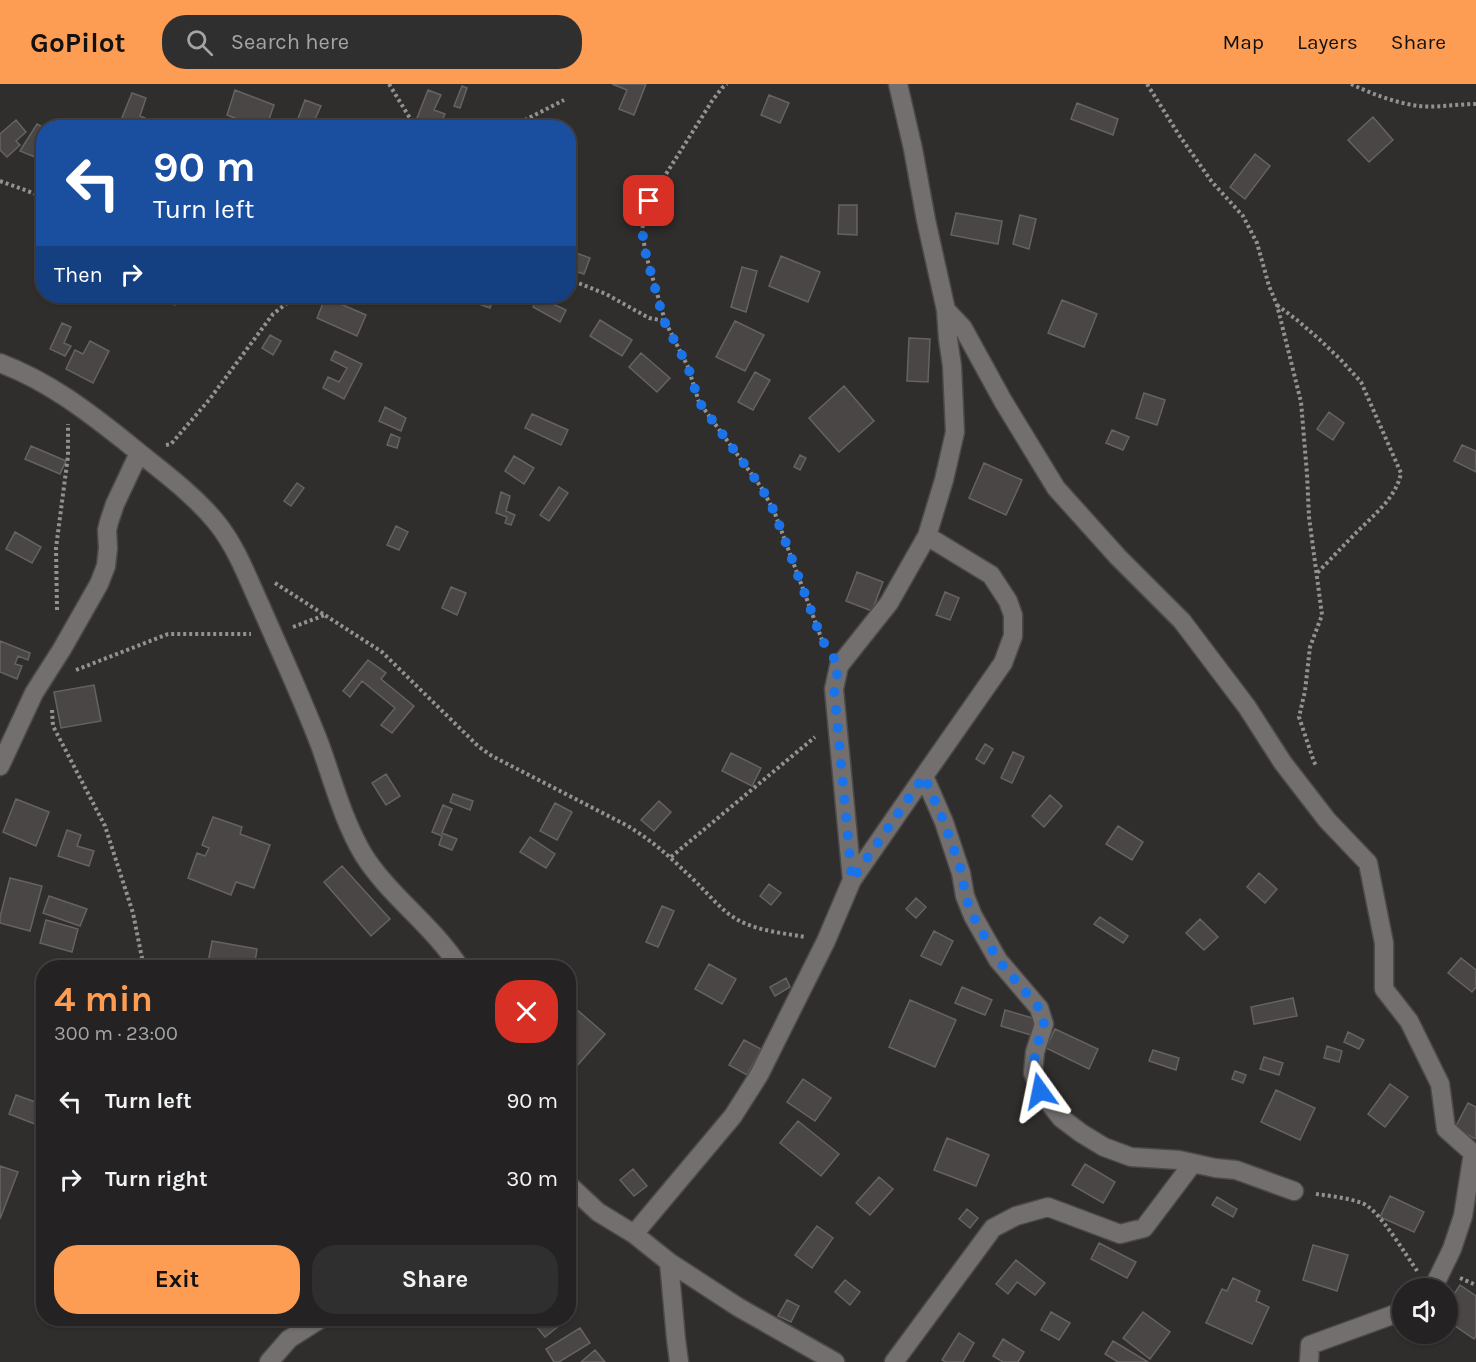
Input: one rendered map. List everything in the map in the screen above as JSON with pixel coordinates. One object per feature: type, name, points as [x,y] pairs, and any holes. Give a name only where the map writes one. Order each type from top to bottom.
[{"type":"street","points":[[852,880],[834,689],[839,666],[889,603],[927,536],[944,480],[955,432],[952,366],[946,310],[898,84]]},
{"type":"street","points":[[946,310],[963,328],[1003,401],[1056,488],[1118,557],[1182,621],[1247,707],[1283,763],[1327,820],[1368,862],[1384,943],[1384,989],[1409,1021],[1440,1084],[1446,1129],[1473,1153],[1463,1216],[1452,1249],[1432,1278]]},
{"type":"street","points":[[0,363],[43,382],[92,416],[186,492],[219,525],[240,562],[273,634],[319,744],[345,818],[364,854],[381,878],[455,960]]},
{"type":"street","points":[[0,766],[34,693],[99,584],[106,566],[109,522],[139,453]]},
{"type":"street","points":[[634,1234],[733,1116],[759,1075],[826,941],[852,880],[1004,663],[1013,636],[1013,615],[1008,601],[991,576],[927,536]]},
{"type":"street","points":[[924,776],[944,822],[962,873],[965,896],[973,916],[998,960],[1039,1008],[1044,1024],[1035,1052],[1033,1073],[1040,1091],[1061,1118],[1104,1147],[1131,1156],[1179,1160],[1236,1170],[1294,1191]]},
{"type":"street","points":[[894,1362],[993,1228],[1016,1216],[1048,1207],[1120,1234],[1144,1228],[1193,1163]]},
{"type":"street","points":[[576,1191],[598,1212],[634,1234],[669,1262],[738,1307],[835,1362]]},
{"type":"street","points":[[669,1262],[679,1362]]},
{"type":"street","points":[[1309,1362],[1310,1345],[1392,1315]]},
{"type":"street","points":[[269,1362],[289,1339],[309,1326]]},
{"type":"path","points":[[389,84],[411,120]]},
{"type":"path","points":[[727,84],[712,101],[649,201],[642,231],[646,255],[664,321],[688,367],[699,402],[761,487],[774,511],[822,640],[839,666]]},
{"type":"path","points":[[1147,84],[1212,182],[1243,216],[1257,243],[1277,305],[1301,402],[1309,517],[1322,615],[1310,647],[1305,691],[1299,717],[1318,769]]},
{"type":"path","points":[[1351,84],[1391,100],[1419,106],[1476,104]]},
{"type":"path","points":[[525,120],[564,100]]},
{"type":"path","points":[[0,181],[36,194]]},
{"type":"path","points":[[576,282],[606,294],[649,318],[664,321]]},
{"type":"path","points":[[139,453],[171,444],[209,400],[273,314],[287,303]]},
{"type":"path","points":[[1277,305],[1319,339],[1361,382],[1401,473],[1399,485],[1380,510],[1317,574]]},
{"type":"path","points":[[69,399],[68,456],[56,548],[56,598],[62,649],[69,672],[168,634],[273,634],[326,615]]},
{"type":"path","points":[[240,562],[382,652],[478,747],[646,837],[725,911],[738,920],[772,932],[826,941]]},
{"type":"path","points":[[52,704],[53,726],[105,826],[133,914],[142,960]]},
{"type":"path","points":[[671,858],[837,720]]},
{"type":"path","points":[[1294,1191],[1364,1204],[1377,1214],[1424,1278]]},
{"type":"building","points":[[612,84],[646,84],[634,115],[619,109],[627,90]]},
{"type":"building","points":[[462,86],[467,88],[460,108],[454,106]]},
{"type":"building","points":[[235,90],[274,105],[269,120],[240,120],[227,115]]},
{"type":"building","points":[[428,90],[441,95],[434,110],[445,114],[442,120],[417,118]]},
{"type":"building","points":[[132,93],[146,98],[140,116],[145,118],[144,120],[121,120]]},
{"type":"building","points":[[769,95],[789,103],[780,123],[761,115]]},
{"type":"building","points":[[305,100],[321,106],[315,120],[298,120]]},
{"type":"building","points":[[1077,103],[1118,119],[1113,135],[1071,119]]},
{"type":"building","points":[[1373,117],[1393,140],[1369,162],[1348,140]]},
{"type":"building","points":[[16,120],[26,132],[16,141],[20,145],[7,157],[0,150],[0,134]]},
{"type":"building","points":[[36,126],[36,156],[20,151]]},
{"type":"building","points":[[1255,154],[1270,166],[1245,199],[1230,187]]},
{"type":"building","points":[[839,205],[857,205],[857,235],[838,234]]},
{"type":"building","points":[[956,213],[1002,221],[998,244],[951,235]]},
{"type":"building","points":[[1020,215],[1036,219],[1029,249],[1013,244]]},
{"type":"building","points":[[576,253],[590,258],[584,274],[576,272]]},
{"type":"building","points":[[781,256],[820,272],[808,302],[769,286]]},
{"type":"building","points":[[742,267],[757,271],[746,312],[731,307]]},
{"type":"building","points":[[1062,300],[1097,314],[1084,347],[1048,333]]},
{"type":"building","points":[[323,303],[338,303],[366,315],[357,336],[317,318]]},
{"type":"building","points":[[476,303],[492,303],[490,308]]},
{"type":"building","points":[[535,303],[551,303],[566,310],[560,322],[533,307]]},
{"type":"building","points":[[600,320],[632,340],[622,356],[590,336]]},
{"type":"building","points":[[735,321],[764,335],[745,371],[716,357]]},
{"type":"building","points":[[62,323],[71,327],[64,343],[71,346],[65,356],[50,349]]},
{"type":"building","points":[[270,335],[281,341],[273,355],[262,348]]},
{"type":"building","points":[[909,338],[930,339],[928,382],[907,381]]},
{"type":"building","points":[[90,341],[109,351],[93,383],[66,369],[75,350],[83,354]]},
{"type":"building","points":[[335,351],[362,364],[344,399],[323,388],[328,377],[339,382],[347,368],[331,360]]},
{"type":"building","points":[[641,353],[670,378],[657,392],[629,367]]},
{"type":"building","points":[[755,372],[770,380],[753,410],[738,402]]},
{"type":"building","points":[[844,386],[874,421],[839,452],[809,418]]},
{"type":"building","points":[[1144,393],[1165,400],[1157,425],[1136,418]]},
{"type":"building","points":[[385,407],[406,418],[401,431],[379,421]]},
{"type":"building","points":[[1329,412],[1344,423],[1333,440],[1317,429]]},
{"type":"building","points":[[532,414],[568,430],[561,445],[525,428]]},
{"type":"building","points":[[1112,430],[1129,437],[1123,450],[1106,443]]},
{"type":"building","points":[[391,434],[400,438],[397,448],[387,445]]},
{"type":"building","points":[[1462,445],[1476,451],[1476,472],[1454,461]]},
{"type":"building","points":[[31,446],[66,461],[60,474],[25,459]]},
{"type":"building","points":[[800,455],[806,458],[800,470],[794,467]]},
{"type":"building","points":[[514,456],[534,468],[524,484],[505,471]]},
{"type":"building","points":[[984,463],[1022,480],[1006,515],[969,498]]},
{"type":"building","points":[[297,483],[304,488],[291,506],[284,501]]},
{"type":"building","points":[[559,487],[568,493],[549,521],[540,515]]},
{"type":"building","points":[[501,492],[510,496],[506,511],[515,515],[511,525],[505,523],[507,517],[496,513]]},
{"type":"building","points":[[396,526],[408,532],[399,550],[387,545]]},
{"type":"building","points":[[15,532],[41,547],[32,563],[6,549]]},
{"type":"building","points":[[857,572],[883,582],[872,611],[846,601]]},
{"type":"building","points":[[451,587],[466,593],[457,615],[442,608]]},
{"type":"building","points":[[945,592],[959,598],[950,620],[936,615]]},
{"type":"building","points":[[0,641],[30,653],[28,660],[18,656],[15,664],[22,666],[17,679],[0,672]]},
{"type":"building","points":[[368,660],[386,673],[381,679],[414,706],[392,733],[381,725],[395,708],[362,681],[350,697],[343,691]]},
{"type":"building","points":[[94,685],[101,721],[61,728],[54,692]]},
{"type":"building","points":[[985,744],[993,749],[984,764],[976,759]]},
{"type":"building","points":[[1013,752],[1024,757],[1012,783],[1001,778]]},
{"type":"building","points":[[731,753],[761,768],[752,786],[722,771]]},
{"type":"building","points":[[386,774],[400,796],[386,805],[372,783]]},
{"type":"building","points":[[453,794],[473,801],[470,810],[450,802]]},
{"type":"building","points":[[1050,795],[1062,806],[1044,827],[1032,816]]},
{"type":"building","points":[[16,799],[49,812],[36,846],[3,832]]},
{"type":"building","points":[[659,801],[671,812],[654,831],[641,820]]},
{"type":"building","points":[[555,803],[572,812],[557,840],[540,831]]},
{"type":"building","points":[[443,805],[452,809],[442,833],[457,839],[452,850],[439,845],[442,836],[432,832]]},
{"type":"building","points":[[213,817],[242,827],[240,834],[270,845],[254,888],[236,882],[231,895],[188,878],[197,853],[205,856],[209,848],[202,845]]},
{"type":"building","points":[[1118,826],[1143,842],[1132,860],[1106,844]]},
{"type":"building","points":[[67,830],[81,835],[77,846],[94,851],[89,866],[58,856]]},
{"type":"building","points":[[530,837],[555,854],[546,868],[520,852]]},
{"type":"building","points":[[342,866],[390,919],[371,936],[324,882]]},
{"type":"building","points":[[1259,873],[1277,889],[1265,903],[1247,887]]},
{"type":"building","points":[[10,878],[42,886],[30,931],[0,923]]},
{"type":"building","points":[[769,884],[781,893],[771,905],[760,896]]},
{"type":"building","points":[[49,896],[87,909],[80,926],[43,913]]},
{"type":"building","points":[[916,898],[926,907],[916,918],[906,909]]},
{"type":"building","points":[[662,906],[674,911],[658,947],[646,942]]},
{"type":"building","points":[[1100,917],[1128,936],[1123,943],[1094,924]]},
{"type":"building","points":[[1200,919],[1218,937],[1204,950],[1186,933]]},
{"type":"building","points":[[46,920],[78,929],[72,952],[40,943]]},
{"type":"building","points":[[934,931],[953,941],[941,965],[921,956]]},
{"type":"building","points":[[212,941],[257,949],[255,960],[208,960]]},
{"type":"building","points":[[1461,958],[1476,970],[1476,987],[1472,992],[1448,973]]},
{"type":"building","points":[[709,964],[736,979],[722,1004],[695,989]]},
{"type":"building","points":[[786,978],[790,987],[775,996],[770,987]]},
{"type":"building","points":[[962,987],[992,1000],[985,1015],[955,1003]]},
{"type":"building","points":[[1293,998],[1297,1016],[1254,1024],[1251,1007]]},
{"type":"building","points":[[910,1000],[956,1020],[935,1067],[889,1047]]},
{"type":"building","points":[[576,1009],[605,1034],[576,1067]]},
{"type":"building","points":[[1005,1010],[1036,1019],[1031,1035],[1001,1026]]},
{"type":"building","points":[[1055,1029],[1098,1049],[1089,1069],[1046,1048]]},
{"type":"building","points":[[1348,1032],[1364,1040],[1359,1049],[1344,1042]]},
{"type":"building","points":[[744,1040],[761,1049],[747,1075],[729,1065]]},
{"type":"building","points":[[1327,1046],[1342,1051],[1339,1062],[1324,1058]]},
{"type":"building","points":[[1153,1050],[1179,1058],[1176,1070],[1149,1061]]},
{"type":"building","points":[[1264,1057],[1283,1063],[1279,1075],[1260,1069]]},
{"type":"building","points":[[1235,1071],[1246,1075],[1243,1083],[1232,1079]]},
{"type":"building","points":[[803,1079],[831,1098],[815,1121],[787,1102]]},
{"type":"building","points":[[1390,1084],[1408,1097],[1385,1127],[1368,1114]]},
{"type":"building","points":[[1276,1090],[1315,1108],[1300,1140],[1261,1122]]},
{"type":"building","points":[[16,1095],[36,1102],[36,1124],[9,1114]]},
{"type":"building","points":[[1468,1103],[1476,1107],[1476,1139],[1455,1128]]},
{"type":"building","points":[[798,1121],[839,1154],[821,1176],[780,1143]]},
{"type":"building","points":[[947,1138],[989,1155],[976,1186],[934,1170]]},
{"type":"building","points":[[1085,1164],[1115,1182],[1103,1203],[1072,1185]]},
{"type":"building","points":[[0,1166],[18,1172],[0,1219]]},
{"type":"building","points":[[633,1169],[647,1186],[634,1196],[620,1180]]},
{"type":"building","points":[[879,1177],[893,1189],[870,1215],[856,1203]]},
{"type":"building","points":[[1390,1196],[1424,1212],[1414,1232],[1380,1217]]},
{"type":"building","points":[[1217,1197],[1237,1209],[1233,1217],[1212,1205]]},
{"type":"building","points":[[967,1209],[978,1218],[970,1228],[959,1219]]},
{"type":"building","points":[[817,1226],[833,1238],[812,1268],[795,1255]]},
{"type":"building","points":[[1099,1243],[1136,1262],[1127,1278],[1091,1259]]},
{"type":"building","points":[[1313,1245],[1348,1255],[1337,1291],[1303,1280]]},
{"type":"building","points":[[1016,1260],[1045,1283],[1035,1295],[1017,1282],[1008,1294],[996,1284]]},
{"type":"building","points":[[1233,1278],[1260,1291],[1256,1301],[1269,1307],[1252,1344],[1206,1323],[1222,1289],[1227,1291]]},
{"type":"building","points":[[845,1280],[860,1292],[850,1305],[835,1292]]},
{"type":"building","points":[[1460,1285],[1476,1296],[1476,1336],[1474,1339],[1458,1328],[1458,1288]]},
{"type":"building","points":[[787,1300],[799,1306],[791,1322],[778,1316]]},
{"type":"building","points":[[1051,1312],[1070,1323],[1059,1340],[1041,1330]]},
{"type":"building","points":[[1143,1312],[1170,1332],[1150,1359],[1123,1338]]},
{"type":"building","points":[[536,1326],[559,1326],[545,1337]]},
{"type":"building","points":[[580,1328],[590,1343],[559,1362],[554,1362],[546,1349]]},
{"type":"building","points":[[959,1333],[974,1343],[963,1362],[942,1360]]},
{"type":"building","points":[[1003,1339],[1024,1352],[1018,1362],[1003,1362],[993,1356]]},
{"type":"building","points":[[1113,1341],[1148,1362],[1118,1362],[1105,1354]]},
{"type":"building","points":[[595,1350],[605,1362],[581,1362]]},
{"type":"route","points":[[649,201],[642,231],[646,255],[664,321],[688,367],[699,402],[761,487],[774,511],[822,640],[839,666],[834,689],[852,880],[924,776],[944,822],[962,873],[965,896],[973,916],[998,960],[1039,1008],[1044,1024],[1035,1052],[1033,1073],[1040,1091]]}]
